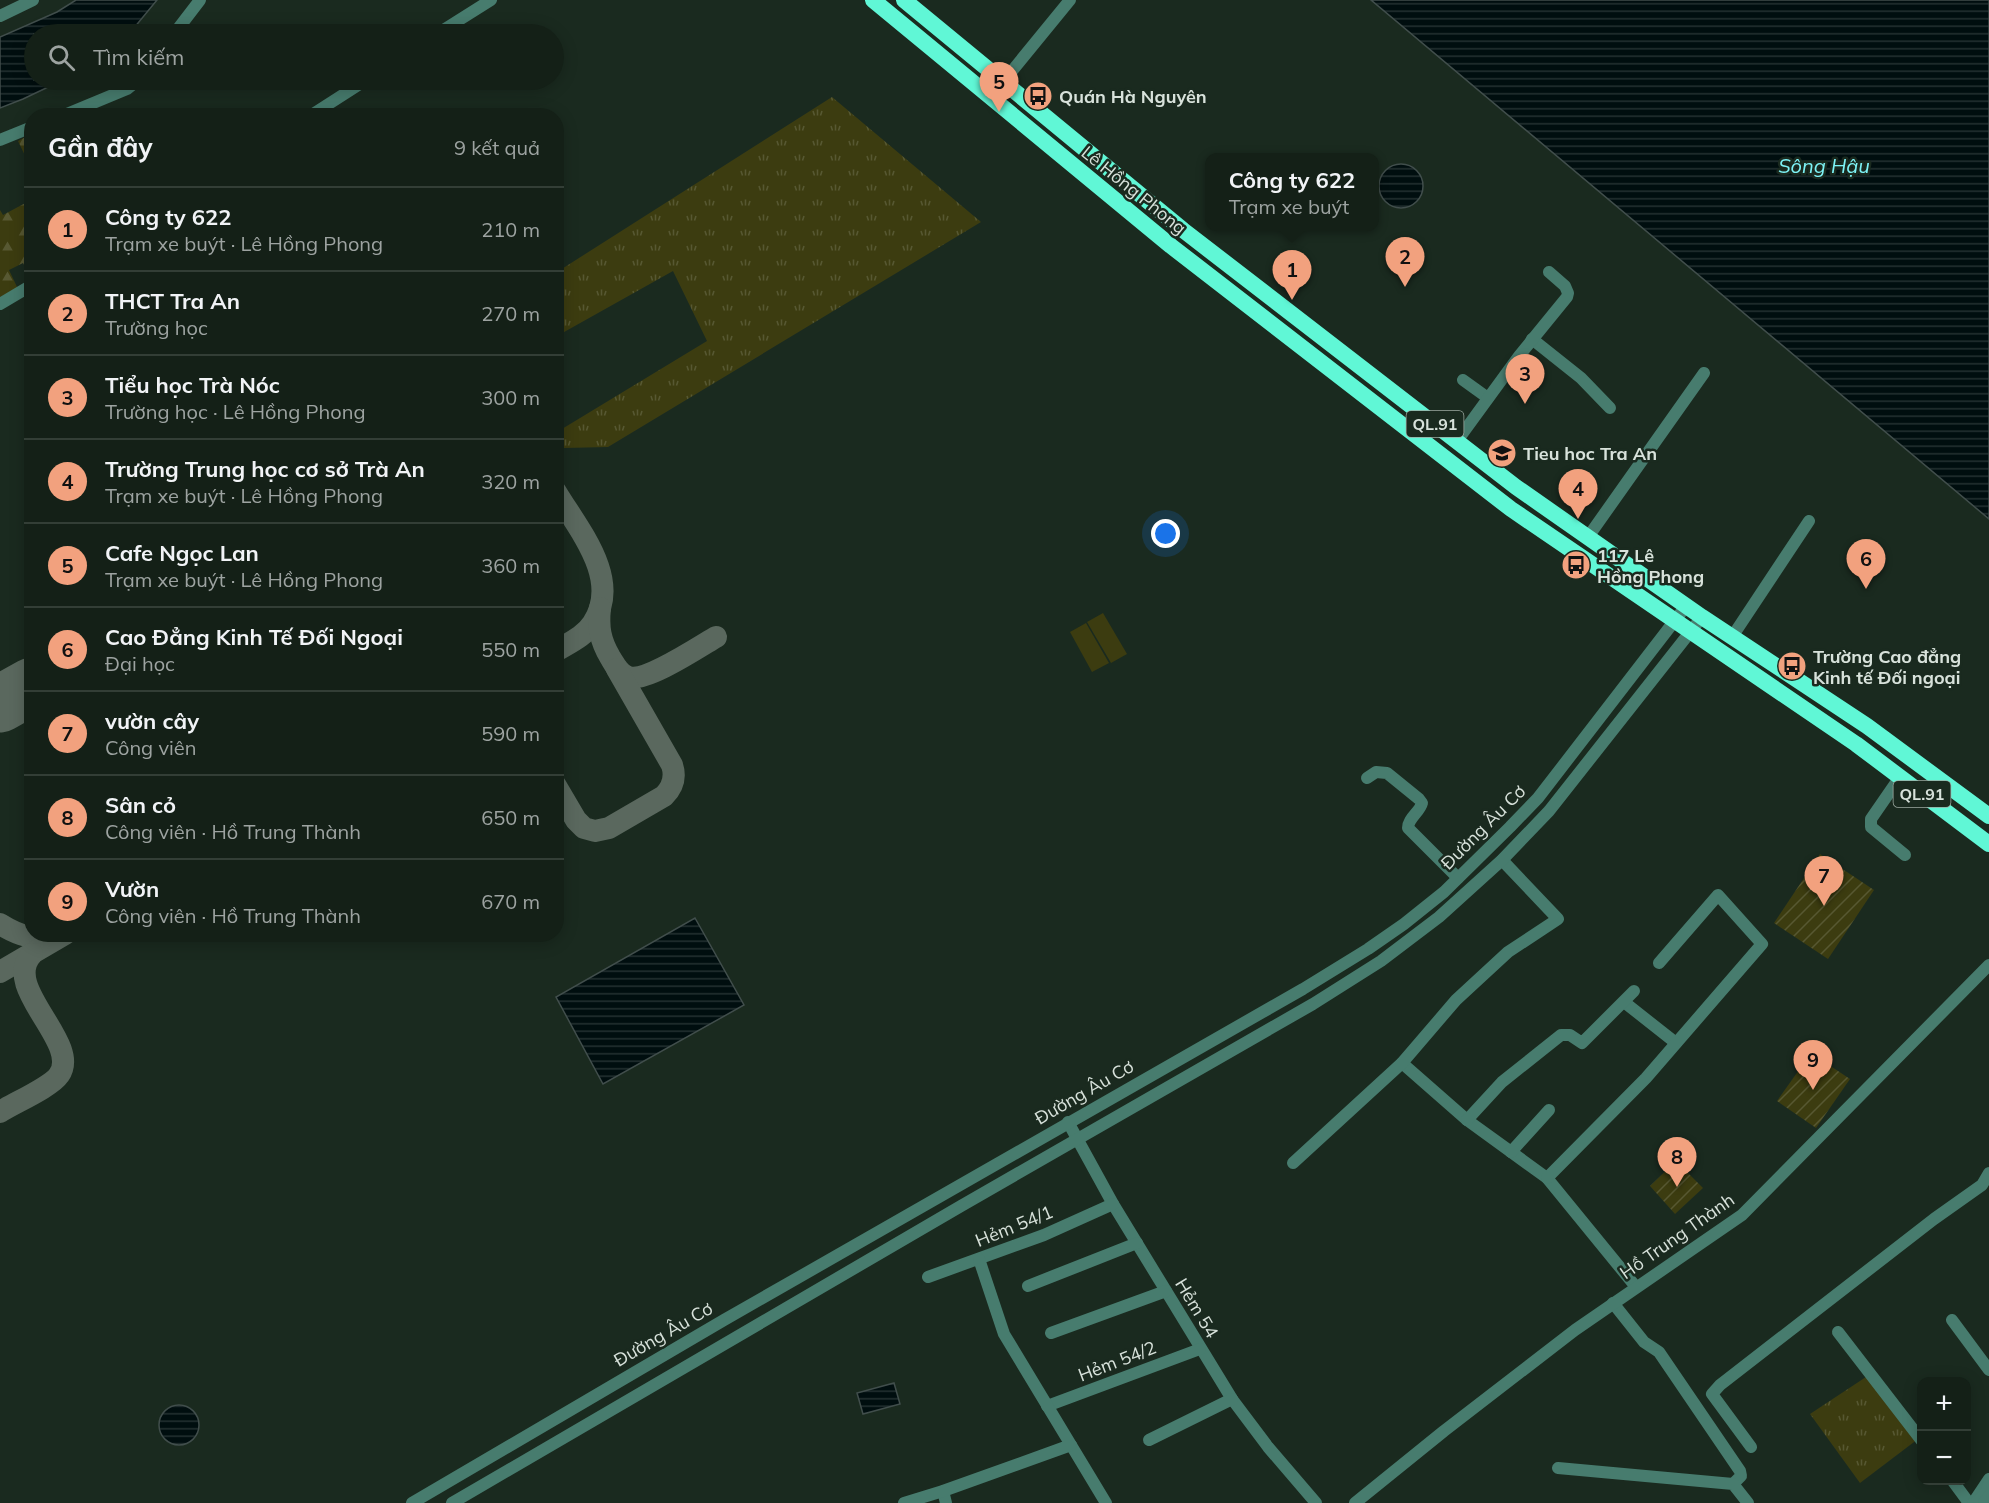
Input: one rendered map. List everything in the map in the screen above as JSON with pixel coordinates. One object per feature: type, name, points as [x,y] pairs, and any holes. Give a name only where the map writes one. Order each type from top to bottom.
[{"type":"highway","name":"Lê Hồng Phong","points":[[873,0],[1171,246],[1511,509],[1856,744],[1989,844]]},
{"type":"highway","name":"Lê Hồng Phong","points":[[904,0],[1183,230],[1516,486],[1702,617],[1867,726],[1989,816]]},
{"type":"highway","points":[[1856,744],[1867,726]]},
{"type":"street","points":[[0,16],[33,0]]},
{"type":"street","points":[[182,24],[200,0]]},
{"type":"street","points":[[466,0],[477,9]]},
{"type":"street","points":[[453,24],[491,0]]},
{"type":"street","points":[[1003,82],[1070,0]]},
{"type":"street","points":[[81,108],[125,90]]},
{"type":"street","points":[[322,108],[350,90]]},
{"type":"street","points":[[0,140],[24,131]]},
{"type":"street","points":[[1457,441],[1532,339],[1567,297],[1565,286],[1549,272]]},
{"type":"street","points":[[0,304],[24,290]]},
{"type":"street","points":[[1532,339],[1581,378],[1610,408]]},
{"type":"street","points":[[1588,537],[1704,373]]},
{"type":"street","points":[[1463,380],[1488,398]]},
{"type":"street","points":[[1732,637],[1809,521]]},
{"type":"street","name":"Đường Âu Cơ","points":[[412,1503],[724,1320],[1275,1005],[1368,949],[1404,924],[1458,878],[1538,798],[1686,606]]},
{"type":"street","name":"Đường Âu Cơ","points":[[452,1503],[1285,1020],[1381,961],[1456,902],[1503,860],[1549,811],[1702,617]]},
{"type":"street","points":[[1367,778],[1376,772],[1387,773],[1419,799],[1422,803],[1421,807],[1408,824],[1408,828],[1458,878]]},
{"type":"street","points":[[1900,777],[1870,819],[1870,824],[1905,855]]},
{"type":"street","points":[[1293,1163],[1402,1063],[1456,1000],[1508,952],[1558,919],[1503,860]]},
{"type":"street","points":[[1547,1178],[1646,1078],[1762,944],[1718,895],[1659,963]]},
{"type":"street","name":"Hồ Trung Thành","points":[[1355,1503],[1503,1384],[1613,1302],[1742,1215],[1989,965]]},
{"type":"street","points":[[1467,1120],[1503,1082],[1561,1035],[1570,1035],[1582,1044],[1634,991]]},
{"type":"street","points":[[1624,1002],[1676,1042]]},
{"type":"street","points":[[1275,1005],[1285,1020]]},
{"type":"street","points":[[1402,1063],[1467,1120],[1547,1178],[1636,1287]]},
{"type":"street","points":[[1511,1152],[1549,1110]]},
{"type":"street","name":"Hẻm 54","points":[[1068,1122],[1113,1204],[1232,1399],[1314,1502]]},
{"type":"street","points":[[1750,1447],[1712,1394],[1720,1385],[1934,1219],[1982,1185],[1989,1173]]},
{"type":"street","name":"Hẻm 54/1","points":[[928,1277],[1044,1235],[1113,1204]]},
{"type":"street","points":[[1028,1286],[1137,1243]]},
{"type":"street","points":[[979,1259],[1005,1334],[1106,1503]]},
{"type":"street","points":[[1051,1333],[1166,1291]]},
{"type":"street","points":[[1613,1302],[1644,1342],[1659,1352],[1740,1471],[1741,1476],[1732,1484]]},
{"type":"street","points":[[1952,1320],[1989,1370]]},
{"type":"street","points":[[1838,1332],[1917,1435]]},
{"type":"street","name":"Hẻm 54/2","points":[[1047,1406],[1200,1349]]},
{"type":"street","points":[[1149,1440],[1232,1399]]},
{"type":"street","points":[[904,1503],[944,1497],[1071,1445]]},
{"type":"street","points":[[1558,1468],[1732,1484],[1748,1503]]},
{"type":"street","points":[[1956,1485],[1971,1503],[1989,1479]]},
{"type":"street","points":[[1984,1503],[1989,1496]]},
{"type":"green space","points":[[832,97],[981,222],[608,447],[564,448],[564,428],[707,341],[673,271],[564,332],[564,268]]},
{"type":"green space","points":[[24,138],[24,153],[18,141]]},
{"type":"green space","points":[[24,204],[24,265],[23,263],[9,270],[18,289],[0,297],[0,210],[3,215]]},
{"type":"green space","points":[[1103,613],[1127,654],[1111,663],[1087,622]]},
{"type":"green space","points":[[1086,623],[1109,663],[1092,672],[1070,632]]},
{"type":"green space","points":[[1820,854],[1874,890],[1828,959],[1774,923]]},
{"type":"green space","points":[[1811,1053],[1850,1079],[1816,1128],[1777,1101]]},
{"type":"green space","points":[[1676,1161],[1703,1188],[1675,1214],[1650,1186]]},
{"type":"green space","points":[[1869,1375],[1917,1440],[1860,1483],[1810,1414]]},
{"type":"water","points":[[76,0],[157,0],[137,24],[30,24],[57,12]]},
{"type":"water","name":"Sông Hậu","points":[[1371,0],[1989,0],[1989,519]]},
{"type":"water","points":[[24,26],[24,90],[42,90],[0,108],[0,37]]},
{"type":"water","points":[[1401,164],[1416,171],[1423,186],[1416,201],[1401,208],[1386,201],[1379,186],[1386,171]]},
{"type":"water","points":[[695,918],[744,1005],[603,1084],[556,997]]},
{"type":"water","points":[[894,1383],[900,1404],[863,1414],[857,1393]]},
{"type":"water","points":[[179,1405],[193,1411],[199,1425],[193,1439],[179,1445],[165,1439],[159,1425],[165,1411]]},
{"type":"taxiway","points":[[564,505],[594,555],[603,589],[601,606],[590,628],[564,646]]},
{"type":"taxiway","points":[[600,608],[600,627],[604,645],[618,669],[628,677],[647,675],[659,670],[716,637]]},
{"type":"taxiway","points":[[564,800],[576,820],[584,828],[595,831],[609,828],[664,796],[672,785],[674,778],[672,765],[617,669]]},
{"type":"taxiway","points":[[0,924],[24,935]]},
{"type":"taxiway","points":[[0,972],[51,942]]},
{"type":"taxiway","points":[[0,1112],[55,1080],[63,1062],[60,1047],[26,982],[25,967],[32,954]]},
{"type":"runway","points":[[0,704],[24,690]]},
{"type":"place","name":"Quán Hà Nguyên","points":[[1038,96]]},
{"type":"place","name":"Cafe Ngọc Lan","points":[[999,112]]},
{"type":"place","name":"THCT Tra An","points":[[1405,287]]},
{"type":"place","name":"Công ty 622","points":[[1292,300]]},
{"type":"place","name":"Tiểu học Trà Nóc","points":[[1525,404]]},
{"type":"place","name":"Tieu hoc Tra An","points":[[1502,453]]},
{"type":"place","name":"Trường Trung học cơ sở Trà An","points":[[1578,519]]},
{"type":"place","name":"117 Lê Hồng Phong","points":[[1576,565]]},
{"type":"place","name":"Cao Đẳng Kinh Tế Đối Ngoại","points":[[1866,589]]},
{"type":"place","name":"Trường Cao đẳng Kinh tế Đối ngoại","points":[[1792,666]]},
{"type":"place","name":"vườn cây","points":[[1824,906]]},
{"type":"place","name":"Vườn","points":[[1813,1090]]},
{"type":"place","name":"Sân cỏ","points":[[1677,1187]]}]
